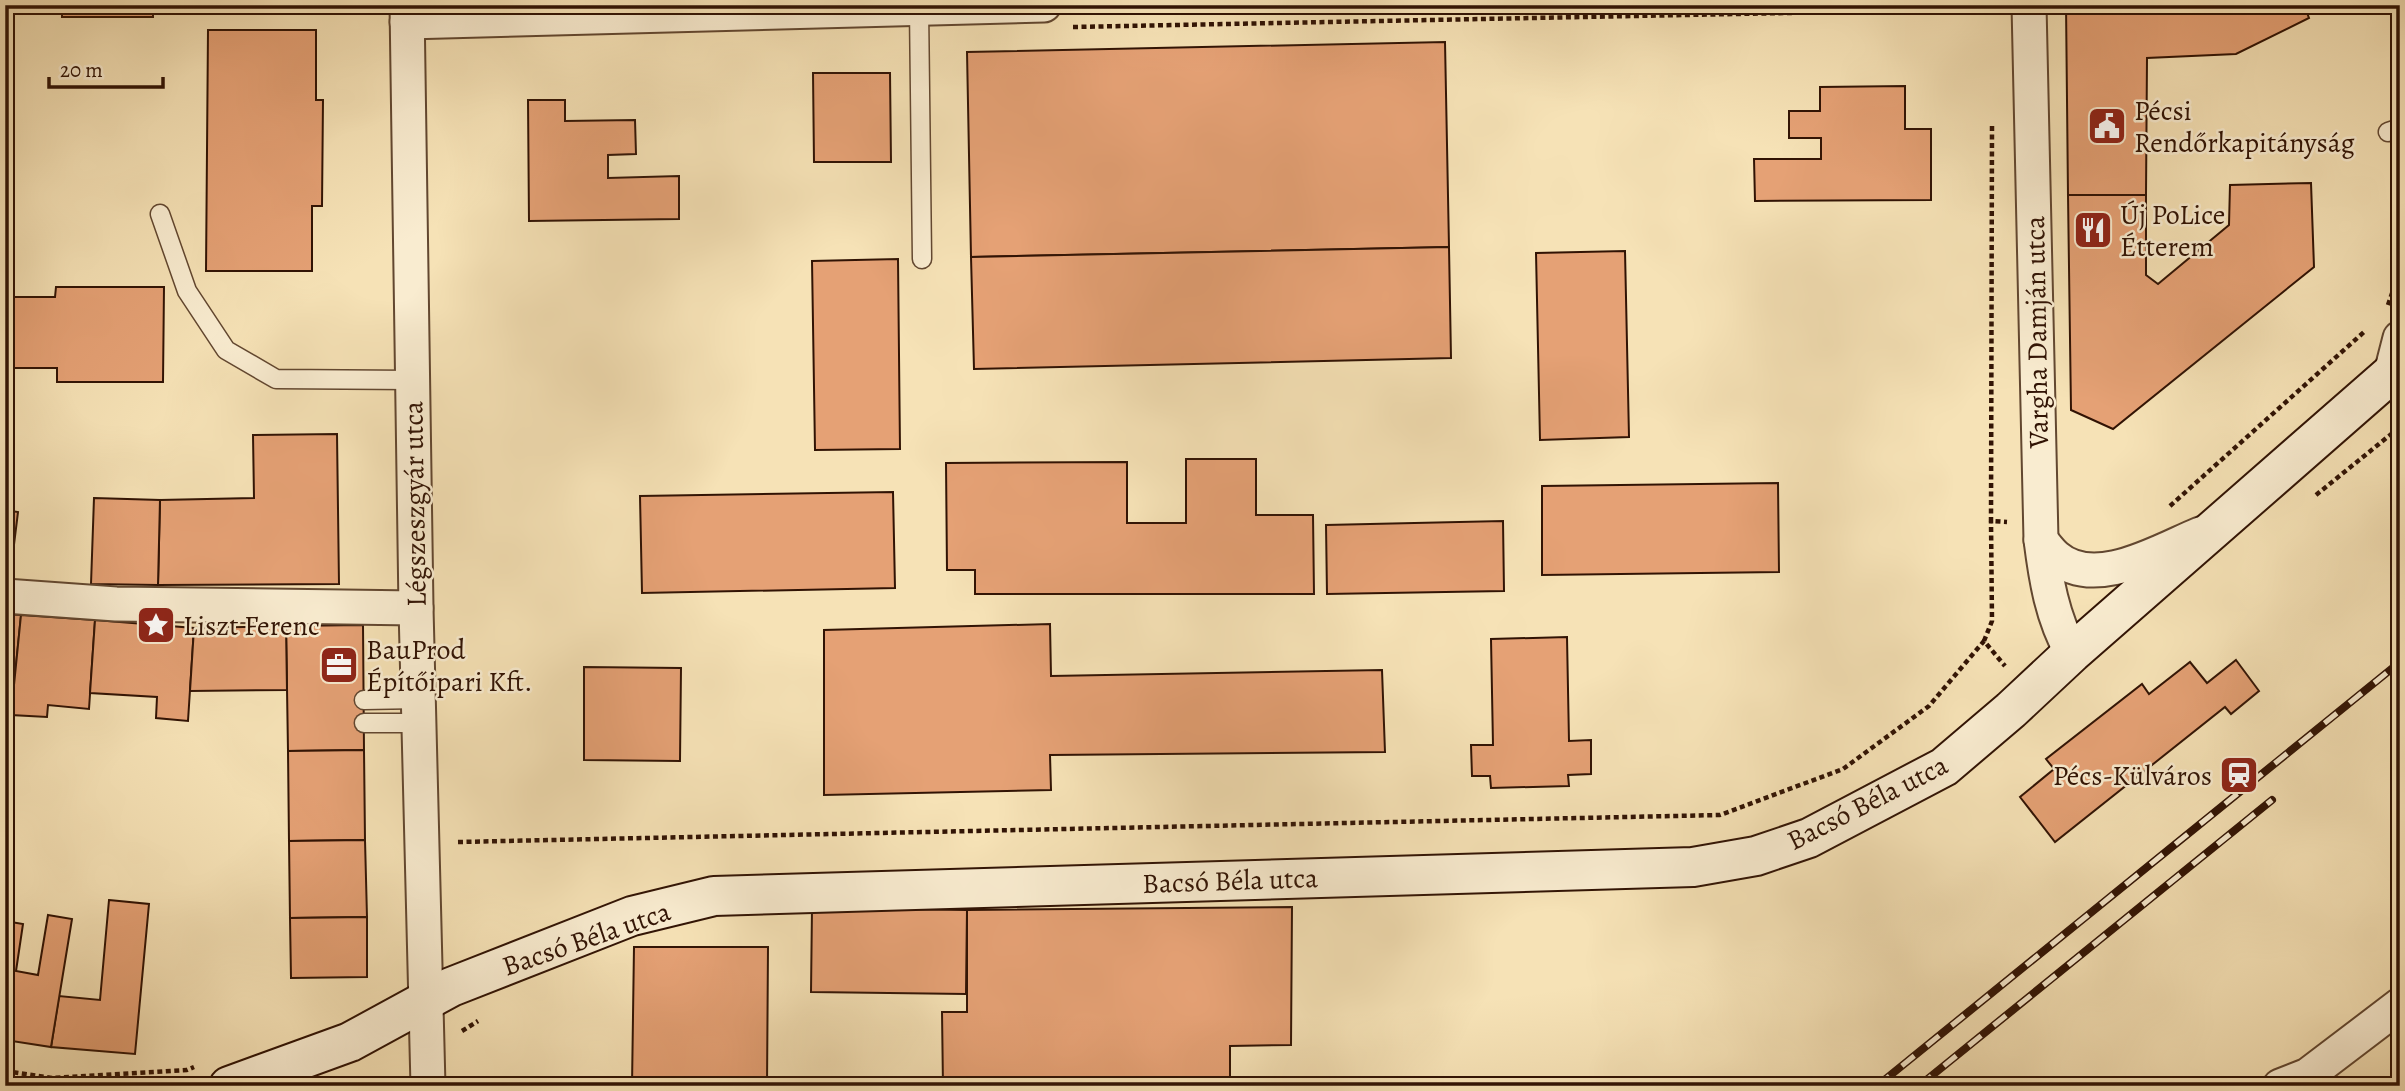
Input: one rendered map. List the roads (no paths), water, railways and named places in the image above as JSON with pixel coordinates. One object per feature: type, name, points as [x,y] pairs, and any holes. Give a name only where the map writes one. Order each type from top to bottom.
[{"type":"street","name":"Vargha Damján utca","points":[[2029,5],[2041,540],[2047,582],[2059,629],[2072,653]]},
{"type":"street","points":[[407,14],[919,7],[1052,16]]},
{"type":"street","name":"Légszeszgyár utca","points":[[407,14],[416,608],[428,1086]]},
{"type":"street","name":"Bacsó Béla utca","points":[[229,1086],[350,1042],[451,987],[632,916],[715,896],[1693,867],[1756,856],[1809,838],[1944,767],[2215,527],[2394,347]]},
{"type":"street","points":[[2041,540],[2057,558],[2077,568],[2096,570],[2122,567],[2215,527]]},
{"type":"street","points":[[5,596],[116,604],[416,608]]},
{"type":"street","points":[[2302,1082],[2400,1005]]},
{"type":"lane","points":[[919,7],[922,259]]},
{"type":"lane","points":[[160,214],[187,291],[226,350],[276,379],[412,380]]},
{"type":"lane","points":[[364,700],[419,711]]},
{"type":"lane","points":[[364,723],[419,711]]},
{"type":"railway","points":[[1877,1086],[2400,662]]},
{"type":"railway","points":[[1919,1086],[2272,800]]},
{"type":"place","name":"Pécsi Rendőrkapitányság","points":[[2107,126]]},
{"type":"place","name":"Új PoLice Étterem","points":[[2093,230]]},
{"type":"place","name":"Liszt Ferenc","points":[[156,625]]},
{"type":"place","name":"BauProd Építőipari Kft.","points":[[339,665]]},
{"type":"place","name":"Pécs-Külváros","points":[[2239,775]]}]
